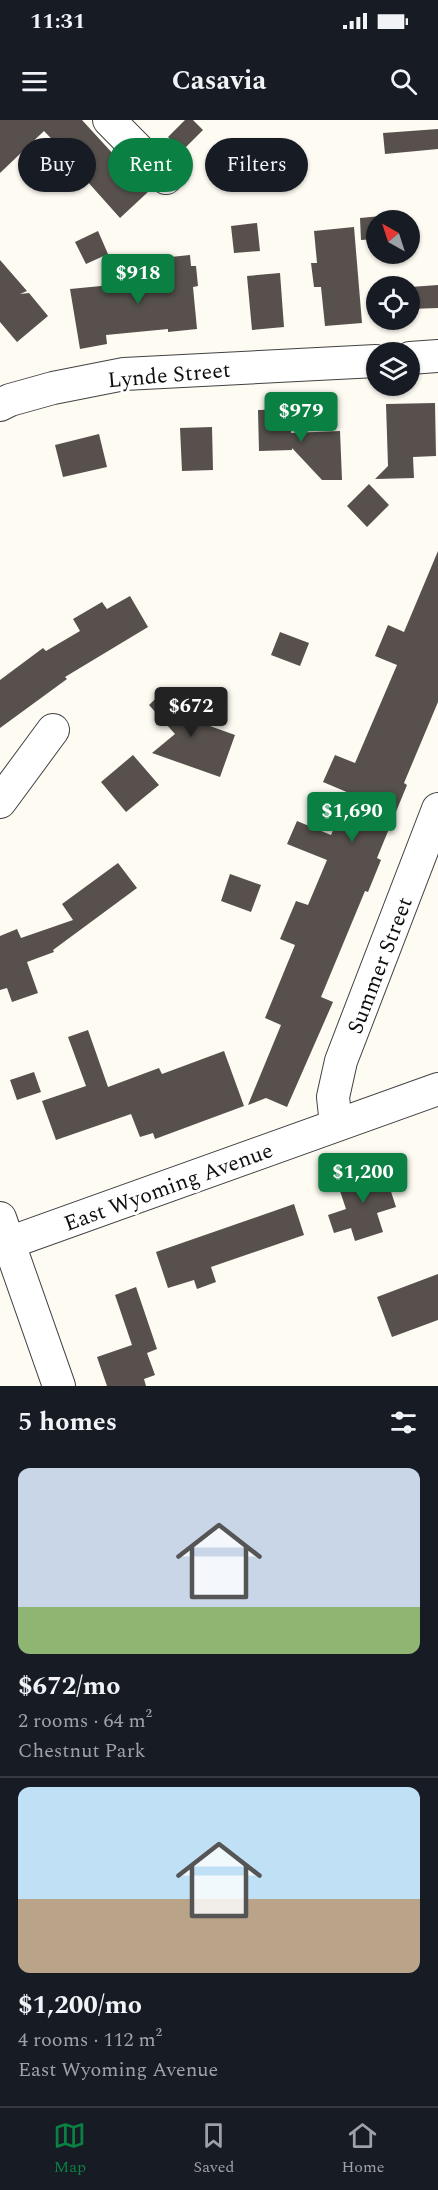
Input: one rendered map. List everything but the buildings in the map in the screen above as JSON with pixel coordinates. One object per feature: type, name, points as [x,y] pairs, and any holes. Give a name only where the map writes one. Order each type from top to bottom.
[{"type":"street","points":[[109,120],[127,138]]},
{"type":"street","points":[[420,357],[438,356]]},
{"type":"street","name":"Lynde Street","points":[[4,398],[124,374],[366,362]]},
{"type":"street","points":[[0,802],[53,730]]},
{"type":"street","name":"Summer Street","points":[[336,1125],[333,1097],[341,1061],[438,809]]},
{"type":"street","name":"East Wyoming Avenue","points":[[3,1236],[438,1089]]},
{"type":"street","points":[[3,1236],[59,1386]]}]
